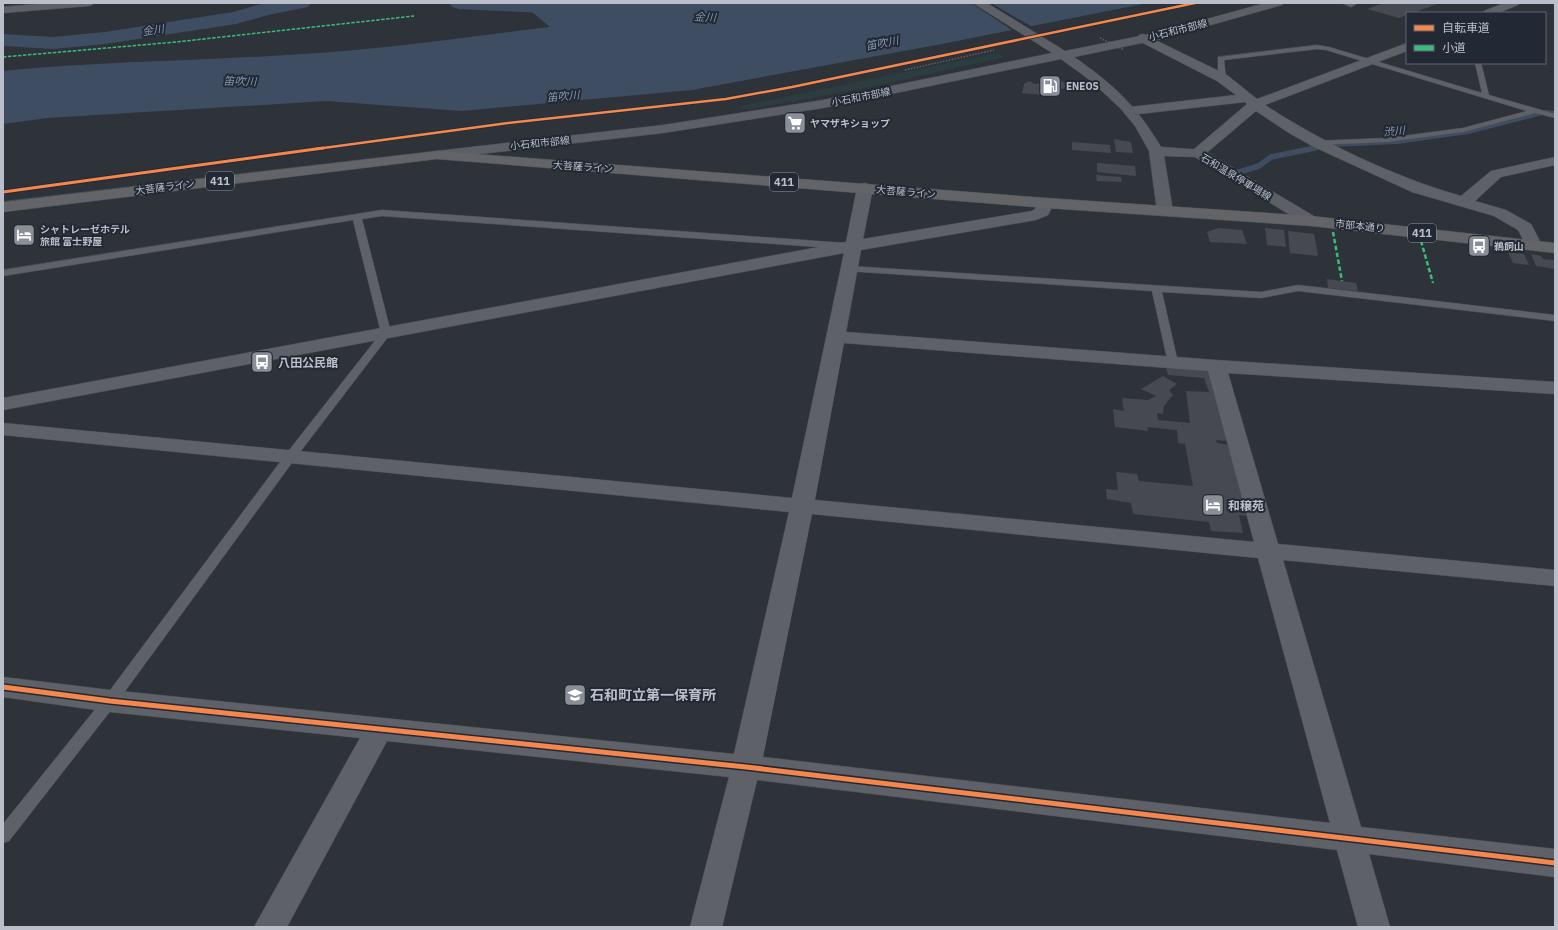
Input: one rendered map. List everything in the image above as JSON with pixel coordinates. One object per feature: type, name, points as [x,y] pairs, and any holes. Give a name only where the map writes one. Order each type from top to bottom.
[{"type":"highway","name":"大菩薩ライン","points":[[3,207],[436,155],[1165,211]]},
{"type":"highway","name":"市部本通り","points":[[1165,211],[1311,221],[1555,248]]},
{"type":"main road","points":[[979,3],[1062,54],[1096,78],[1130,111],[1156,151],[1165,211]]},
{"type":"main road","name":"小石和市部線","points":[[436,155],[715,122],[823,104],[1143,38],[1220,20],[1278,3]]},
{"type":"main road","points":[[522,162],[519,159],[519,153],[531,144]]},
{"type":"main road","name":"石和温泉停車場線","points":[[1156,151],[1198,153],[1311,221]]},
{"type":"street","points":[[3,10],[88,3]]},
{"type":"street","points":[[1491,12],[1514,3]]},
{"type":"street","points":[[1143,38],[1222,78],[1294,130],[1322,146],[1418,189],[1500,214],[1525,227],[1534,245]]},
{"type":"street","points":[[1130,111],[1252,101],[1370,61],[1406,46]]},
{"type":"street","points":[[1198,153],[1252,101]]},
{"type":"street","points":[[1462,203],[1496,174],[1555,161]]},
{"type":"street","points":[[706,927],[746,767],[802,506],[853,246],[863,205],[865,188]]},
{"type":"street","points":[[3,404],[853,246],[1036,215],[1042,212],[1046,203]]},
{"type":"street","points":[[836,337],[1173,363],[1555,388]]},
{"type":"street","points":[[1216,366],[1374,927]]},
{"type":"street","points":[[3,429],[1555,578]]},
{"type":"street","points":[[3,687],[110,701],[746,767],[1555,863]]},
{"type":"street","points":[[270,927],[379,729]]},
{"type":"lane","points":[[1345,3],[1351,5],[1355,3]]},
{"type":"lane","points":[[1222,78],[1220,58],[1317,47],[1327,48],[1551,116]]},
{"type":"lane","points":[[1478,64],[1486,96]]},
{"type":"lane","points":[[1322,146],[1387,140],[1463,130],[1535,111]]},
{"type":"lane","points":[[3,273],[382,213],[853,246]]},
{"type":"lane","points":[[3,836],[110,701],[290,457],[386,333],[357,217]]},
{"type":"lane","points":[[849,268],[1260,295],[1298,288],[1555,318]]},
{"type":"lane","points":[[1156,288],[1173,363]]},
{"type":"path","points":[[1100,38],[1124,50]]},
{"type":"shaded area","points":[[997,53],[1004,57],[870,87],[749,109],[741,108],[742,106]]},
{"type":"water","name":"笛吹川","points":[[543,3],[1148,3],[942,44],[692,90],[462,111],[326,101],[47,118],[3,124],[3,71],[78,65],[334,52],[550,27],[526,7]]},
{"type":"pier","points":[[971,3],[991,3],[1034,28],[1015,32]]},
{"type":"building","points":[[1384,3],[1440,3],[1416,12],[1406,12],[1406,15],[1399,18],[1367,9]]},
{"type":"building","points":[[1060,80],[1072,87],[1044,92],[1044,95],[1022,93],[1024,84],[1029,81],[1035,84]]},
{"type":"building","points":[[1114,139],[1131,142],[1133,153],[1116,152]]},
{"type":"building","points":[[1072,142],[1110,145],[1111,153],[1072,150]]},
{"type":"building","points":[[1097,163],[1135,166],[1136,176],[1097,172]]},
{"type":"building","points":[[1096,175],[1121,177],[1122,182],[1097,181]]},
{"type":"building","points":[[1219,228],[1242,230],[1247,244],[1210,242],[1207,232]]},
{"type":"building","points":[[1265,228],[1284,230],[1286,247],[1267,245]]},
{"type":"building","points":[[1288,231],[1314,234],[1318,256],[1290,253]]},
{"type":"building","points":[[1508,252],[1524,254],[1529,265],[1513,263]]},
{"type":"building","points":[[1531,254],[1541,256],[1543,259],[1554,260],[1555,269],[1536,266]]},
{"type":"building","points":[[1327,279],[1356,283],[1358,291],[1328,288]]},
{"type":"building","points":[[1165,364],[1213,368],[1229,441],[1216,440],[1217,443],[1235,446],[1255,517],[1239,515],[1243,533],[1211,531],[1209,522],[1133,514],[1131,503],[1107,499],[1106,489],[1118,490],[1116,472],[1137,474],[1139,481],[1193,486],[1185,444],[1178,443],[1177,430],[1147,427],[1148,431],[1115,427],[1113,409],[1124,411],[1122,398],[1148,400],[1156,396],[1141,389],[1163,376],[1177,384],[1169,390],[1173,395],[1164,406],[1163,414],[1157,413],[1158,420],[1190,423],[1186,391],[1209,392],[1204,378],[1168,375]]},
{"type":"waterway","name":"金川","points":[[3,40],[53,43],[105,38],[236,18],[265,9],[301,3]]},
{"type":"waterway","name":"金川","points":[[459,3],[583,9]]},
{"type":"waterway","name":"渋川","points":[[1312,149],[1331,145],[1397,142],[1468,132],[1546,112],[1555,113]]},
{"type":"waterway","name":"渋川","points":[[1236,173],[1259,166],[1271,157],[1312,149]]},
{"type":"marked path","points":[[3,57],[176,42],[414,16]]},
{"type":"marked path","points":[[1333,232],[1342,281]]},
{"type":"marked path","points":[[1421,241],[1433,283]]},
{"type":"cycle path","points":[[3,192],[508,123],[726,99],[792,87],[1195,3]]},
{"type":"cycle path","points":[[3,687],[110,701],[746,767],[1555,863]]},
{"type":"place","name":"ENEOS","points":[[1050,86]]},
{"type":"place","name":"ヤマザキショップ","points":[[795,123]]},
{"type":"place","name":"シャトレーゼホテル 旅館 富士野屋","points":[[24,235]]},
{"type":"place","name":"鵜飼山","points":[[1479,246]]},
{"type":"place","name":"八田公民館","points":[[262,362]]},
{"type":"place","name":"和穣苑","points":[[1213,505]]},
{"type":"place","name":"石和町立第一保育所","points":[[575,695]]}]
